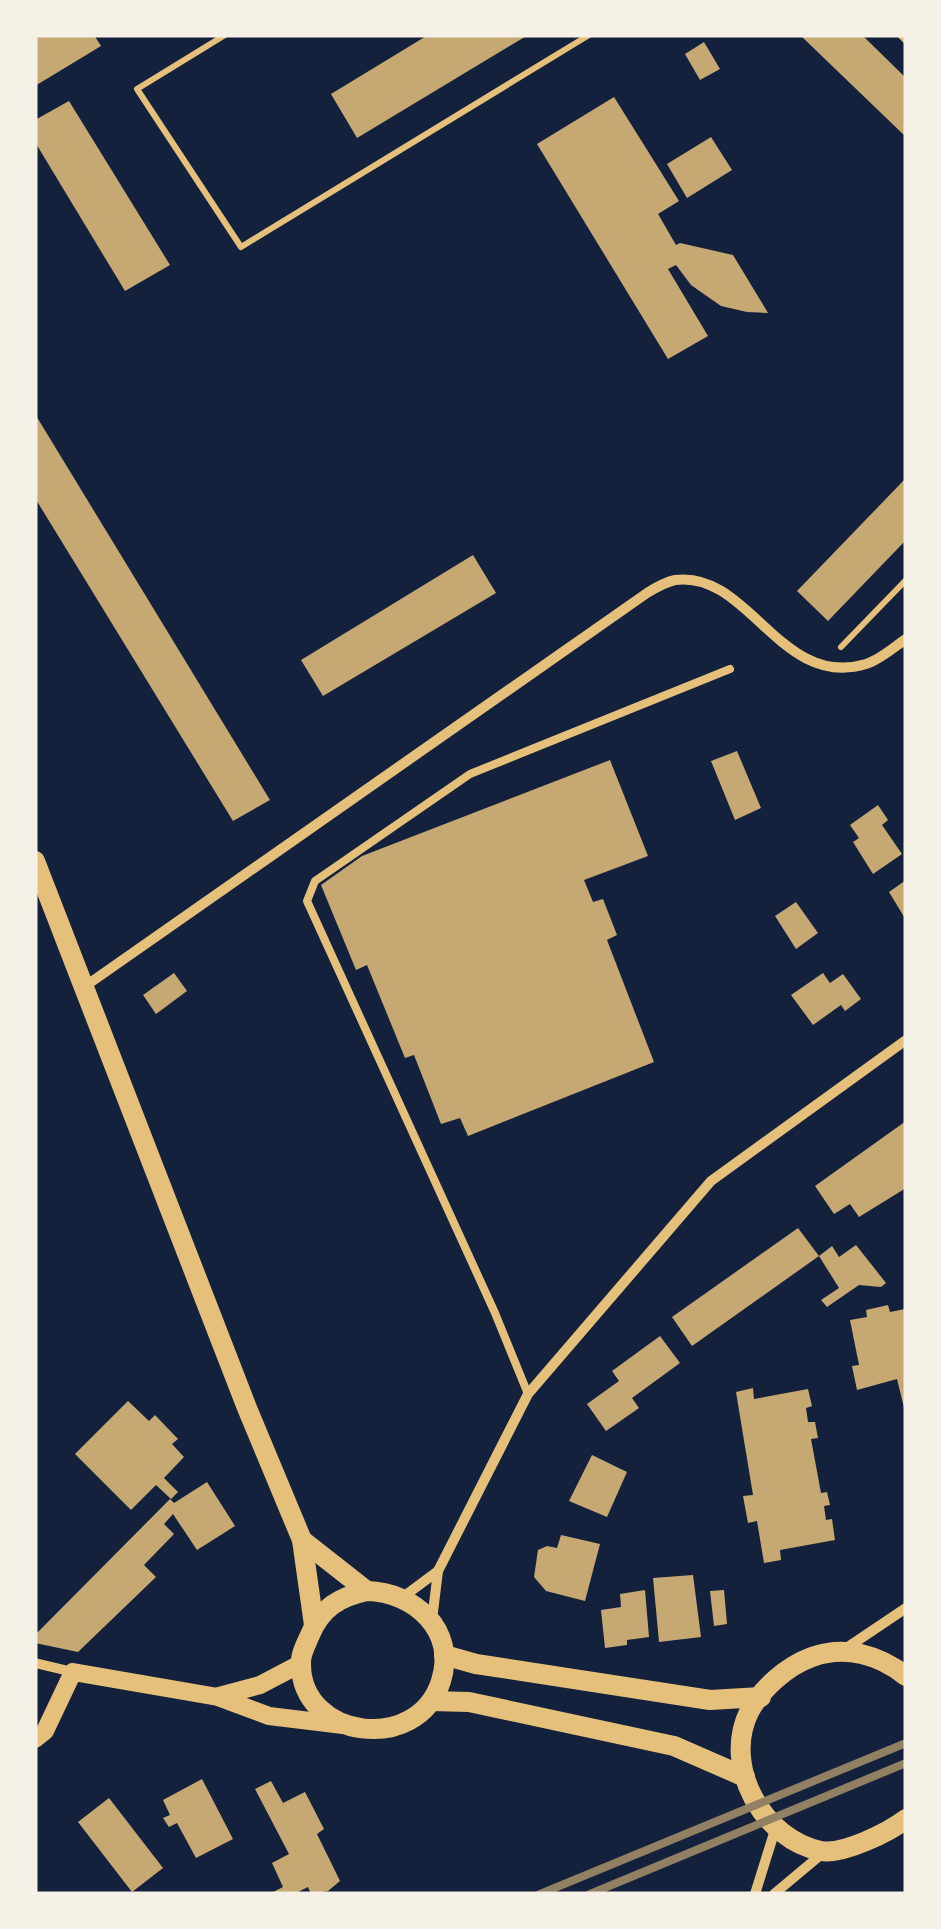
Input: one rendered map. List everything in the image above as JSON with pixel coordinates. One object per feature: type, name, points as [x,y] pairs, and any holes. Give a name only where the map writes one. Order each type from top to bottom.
[{"type":"main road","points":[[35,861],[302,1540],[314,1625]]},
{"type":"main road","points":[[302,1540],[366,1591]]},
{"type":"main road","points":[[366,1591],[386,1591],[403,1597],[432,1620],[444,1654],[442,1679],[432,1701],[414,1718],[392,1729],[368,1731],[345,1725],[325,1712],[307,1692],[300,1664],[314,1625],[332,1602],[366,1591]]},
{"type":"main road","points":[[444,1654],[476,1664],[710,1700],[761,1697]]},
{"type":"main road","points":[[906,1676],[866,1654],[817,1655],[776,1678],[750,1712],[744,1731],[745,1778],[775,1830],[824,1852],[887,1833],[906,1819]]},
{"type":"main road","points":[[432,1701],[469,1702],[674,1746],[745,1778]]},
{"type":"street","points":[[83,988],[646,592],[673,580],[700,581],[720,591],[811,663],[822,666],[834,669],[869,663],[906,639]]},
{"type":"street","points":[[432,1620],[438,1572],[528,1394],[711,1181],[906,1040]]},
{"type":"street","points":[[403,1597],[438,1572]]},
{"type":"street","points":[[840,1652],[906,1608]]},
{"type":"street","points":[[35,1662],[218,1696],[269,1716],[345,1725]]},
{"type":"street","points":[[218,1696],[260,1685],[300,1664]]},
{"type":"street","points":[[35,1738],[45,1730],[73,1672]]},
{"type":"street","points":[[756,1894],[775,1830]]},
{"type":"street","points":[[774,1894],[824,1852]]},
{"type":"lane","points":[[528,1394],[307,901],[309,892],[315,881],[470,774],[730,669]]},
{"type":"path","points":[[226,35],[137,89],[242,246],[589,35]]},
{"type":"path","points":[[900,35],[906,41]]},
{"type":"path","points":[[822,666],[906,580]]},
{"type":"building","points":[[35,35],[94,35],[101,46],[35,86]]},
{"type":"building","points":[[428,35],[528,35],[357,138],[331,94]]},
{"type":"building","points":[[800,35],[862,35],[906,78],[906,137]]},
{"type":"building","points":[[704,42],[720,69],[700,80],[685,54]]},
{"type":"building","points":[[614,97],[679,201],[658,214],[676,245],[733,255],[768,313],[721,306],[691,285],[676,265],[668,269],[708,336],[668,359],[537,144]]},
{"type":"building","points":[[69,101],[170,265],[125,291],[35,142],[35,120]]},
{"type":"building","points":[[711,137],[732,170],[687,198],[667,164]]},
{"type":"building","points":[[35,414],[270,800],[233,821],[35,498]]},
{"type":"building","points":[[906,478],[906,540],[828,621],[797,591]]},
{"type":"building","points":[[473,555],[496,593],[323,696],[301,660]]},
{"type":"building","points":[[737,751],[761,808],[735,820],[711,761]]},
{"type":"building","points":[[610,760],[648,856],[584,880],[593,902],[603,899],[617,935],[607,940],[654,1062],[468,1136],[460,1118],[441,1124],[414,1055],[405,1058],[367,965],[356,970],[321,885],[362,856]]},
{"type":"building","points":[[878,805],[888,820],[882,825],[902,854],[873,874],[853,842],[859,838],[850,825]]},
{"type":"building","points":[[906,880],[906,920],[889,892]]},
{"type":"building","points":[[796,902],[818,933],[796,949],[775,916]]},
{"type":"building","points":[[174,973],[187,991],[156,1014],[143,995]]},
{"type":"building","points":[[823,973],[830,983],[843,974],[861,999],[845,1011],[841,1005],[813,1025],[791,995]]},
{"type":"building","points":[[906,1121],[906,1188],[859,1217],[850,1204],[834,1214],[815,1186]]},
{"type":"building","points":[[798,1228],[819,1256],[692,1346],[672,1317]]},
{"type":"building","points":[[856,1245],[886,1283],[881,1287],[859,1285],[827,1307],[821,1300],[839,1288],[819,1256],[832,1246],[839,1257]]},
{"type":"building","points":[[888,1305],[890,1312],[905,1309],[906,1315],[906,1416],[897,1379],[857,1390],[852,1366],[859,1365],[850,1320],[867,1317],[866,1310]]},
{"type":"building","points":[[660,1336],[680,1363],[632,1398],[639,1408],[606,1431],[587,1404],[619,1381],[612,1371]]},
{"type":"building","points":[[753,1388],[754,1399],[808,1389],[812,1406],[806,1408],[808,1422],[815,1422],[818,1438],[811,1439],[821,1493],[827,1492],[830,1505],[824,1506],[826,1520],[832,1519],[835,1540],[780,1550],[781,1560],[764,1563],[757,1521],[748,1523],[743,1496],[753,1495],[736,1392]]},
{"type":"building","points":[[128,1401],[149,1421],[155,1415],[178,1439],[172,1444],[184,1457],[164,1478],[178,1492],[171,1499],[156,1485],[131,1510],[75,1454]]},
{"type":"building","points":[[592,1455],[627,1472],[607,1517],[569,1501]]},
{"type":"building","points":[[207,1482],[235,1526],[197,1550],[173,1514],[164,1524],[174,1534],[144,1565],[156,1577],[78,1652],[35,1643],[35,1635],[170,1499],[174,1503]]},
{"type":"building","points":[[561,1535],[600,1544],[585,1601],[546,1591],[534,1577],[538,1550],[547,1546],[557,1548]]},
{"type":"building","points":[[693,1575],[701,1637],[659,1642],[653,1578]]},
{"type":"building","points":[[645,1590],[649,1637],[605,1648],[601,1610],[621,1607],[620,1594]]},
{"type":"building","points":[[724,1590],[727,1624],[714,1626],[710,1591]]},
{"type":"building","points":[[202,1779],[233,1839],[196,1858],[177,1823],[169,1827],[163,1818],[170,1815],[163,1800]]},
{"type":"building","points":[[271,1781],[283,1803],[305,1792],[324,1829],[317,1834],[340,1881],[328,1891],[311,1894],[308,1887],[294,1894],[269,1894],[283,1887],[272,1863],[289,1854],[255,1789]]},
{"type":"building","points":[[109,1798],[163,1868],[132,1892],[78,1822]]},
{"type":"railway","points":[[540,1894],[906,1743]]},
{"type":"railway","points":[[590,1894],[906,1763]]}]
